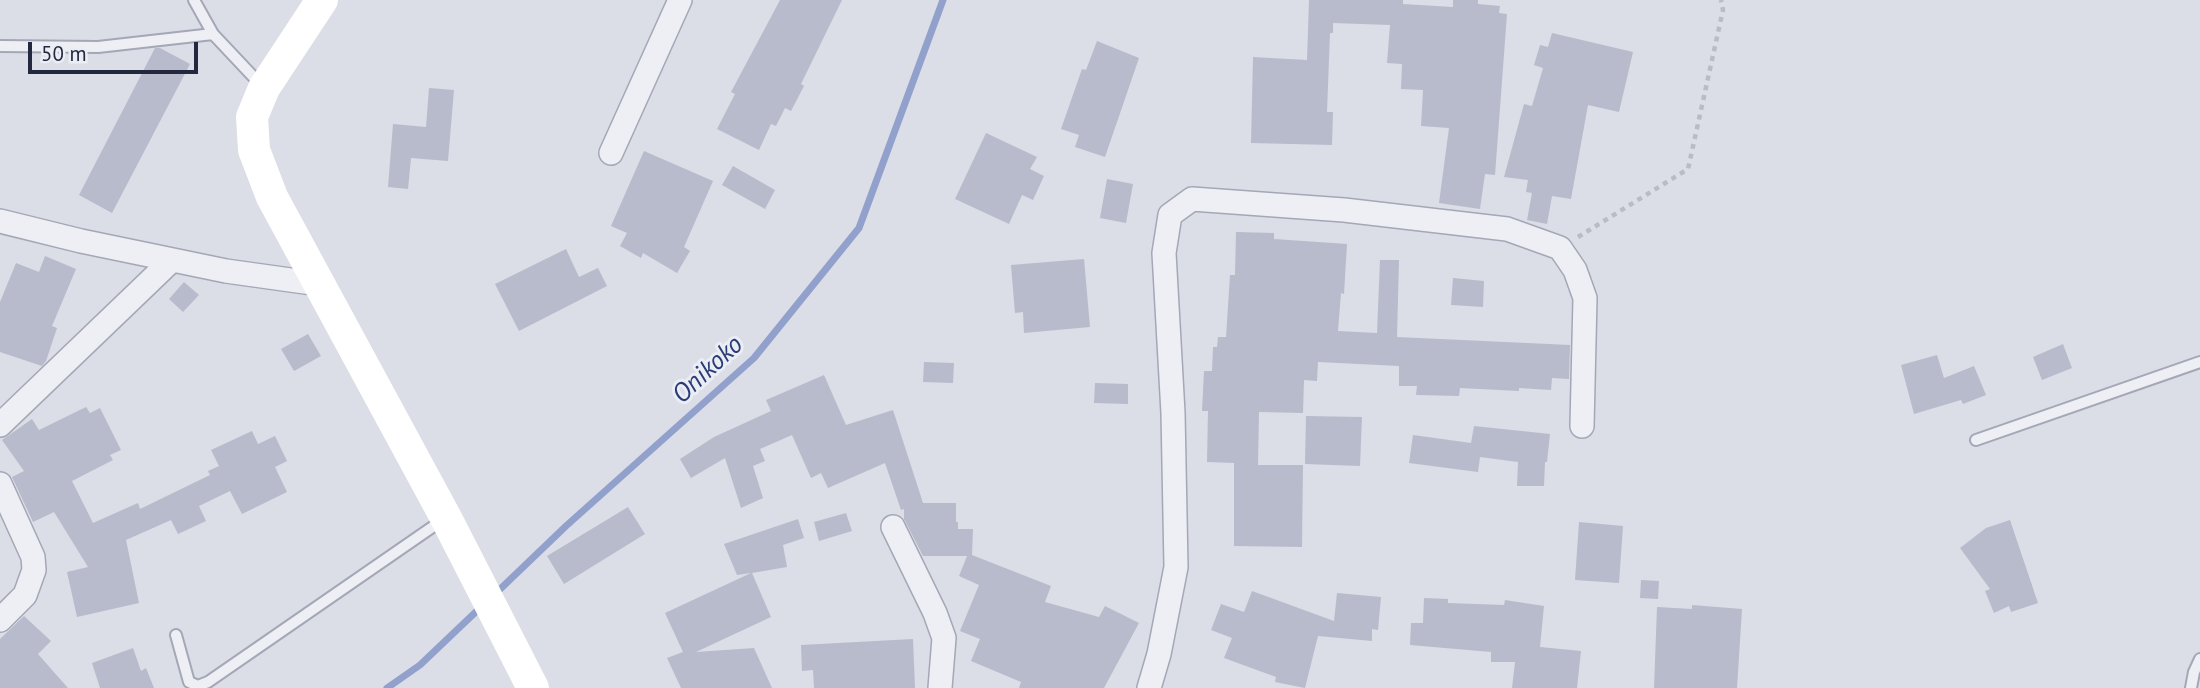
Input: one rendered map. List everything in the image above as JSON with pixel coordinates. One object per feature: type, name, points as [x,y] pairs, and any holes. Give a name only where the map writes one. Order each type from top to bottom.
[{"type":"main road","points":[[322,0],[264,88],[252,117],[254,150],[272,197],[446,517],[533,688]]},
{"type":"street","points":[[611,153],[680,0]]},
{"type":"street","points":[[1149,688],[1159,654],[1176,567],[1173,413],[1164,253],[1170,215],[1192,199],[1344,210],[1507,229],[1560,248],[1575,270],[1585,298],[1582,426]]},
{"type":"street","points":[[0,221],[81,242],[226,271],[319,284]]},
{"type":"street","points":[[0,425],[172,260]]},
{"type":"street","points":[[0,484],[33,557],[34,570],[25,595],[0,620]]},
{"type":"street","points":[[893,527],[935,613],[944,638],[940,688]]},
{"type":"lane","points":[[194,0],[214,34],[264,88]]},
{"type":"lane","points":[[0,47],[98,47],[214,34]]},
{"type":"lane","points":[[1976,440],[2200,362]]},
{"type":"lane","points":[[176,635],[189,682],[198,686],[208,682],[446,517]]},
{"type":"lane","points":[[2191,688],[2200,659]]},
{"type":"path","points":[[1560,248],[1688,169],[1723,10],[1721,0]]},
{"type":"building","points":[[780,0],[842,0],[801,84],[804,86],[791,111],[785,108],[776,126],[771,124],[759,150],[717,129],[735,94],[731,92]]},
{"type":"building","points":[[1309,0],[1403,0],[1403,4],[1453,7],[1453,0],[1478,0],[1478,4],[1500,6],[1499,13],[1507,14],[1495,175],[1485,174],[1480,209],[1439,203],[1449,128],[1421,126],[1423,90],[1401,89],[1402,64],[1387,63],[1390,25],[1333,23],[1333,33],[1330,33],[1327,112],[1333,112],[1332,145],[1251,143],[1253,57],[1307,60]]},
{"type":"building","points":[[1552,33],[1633,52],[1619,112],[1588,105],[1571,199],[1552,196],[1547,224],[1527,220],[1532,193],[1526,192],[1528,180],[1504,177],[1524,104],[1532,106],[1543,68],[1534,65],[1540,45],[1548,47]]},
{"type":"building","points":[[1097,41],[1139,58],[1105,157],[1075,147],[1079,135],[1061,129],[1082,69],[1086,70]]},
{"type":"building","points":[[155,48],[190,64],[112,213],[79,195]]},
{"type":"building","points":[[429,88],[454,90],[448,161],[411,158],[408,189],[388,187],[393,124],[426,127]]},
{"type":"building","points":[[986,133],[1037,157],[1030,169],[1044,176],[1033,200],[1022,195],[1009,224],[955,199]]},
{"type":"building","points":[[644,151],[713,181],[684,247],[690,251],[677,273],[643,253],[641,258],[620,246],[627,233],[611,226]]},
{"type":"building","points":[[733,166],[775,190],[765,209],[722,185]]},
{"type":"building","points":[[1107,179],[1133,184],[1126,223],[1100,218]]},
{"type":"building","points":[[1236,232],[1274,233],[1274,239],[1347,244],[1344,294],[1341,293],[1338,331],[1377,333],[1380,260],[1399,260],[1397,337],[1570,345],[1569,379],[1552,378],[1551,390],[1460,388],[1459,396],[1416,395],[1417,386],[1399,386],[1399,366],[1318,362],[1317,381],[1304,380],[1303,413],[1259,412],[1258,465],[1303,465],[1302,547],[1234,546],[1234,463],[1207,462],[1208,411],[1202,411],[1204,371],[1212,371],[1213,347],[1217,347],[1218,337],[1226,337],[1230,275],[1235,275]]},
{"type":"building","points":[[566,249],[579,277],[598,268],[607,286],[519,331],[495,284]]},
{"type":"building","points":[[45,256],[76,269],[52,326],[57,328],[42,366],[0,352],[0,302],[16,263],[39,272]]},
{"type":"building","points":[[1084,259],[1090,327],[1024,333],[1023,312],[1015,313],[1011,265]]},
{"type":"building","points":[[1453,278],[1484,281],[1483,307],[1451,305]]},
{"type":"building","points":[[184,282],[199,295],[183,312],[169,299]]},
{"type":"building","points":[[308,334],[321,356],[294,371],[281,349]]},
{"type":"building","points":[[2063,344],[2072,368],[2042,380],[2033,357]]},
{"type":"building","points":[[1937,355],[1944,378],[1974,366],[1986,395],[1963,404],[1961,400],[1914,414],[1901,365]]},
{"type":"building","points":[[924,362],[954,363],[953,383],[923,382]]},
{"type":"building","points":[[824,375],[846,425],[893,410],[923,503],[956,503],[958,529],[973,529],[972,555],[1051,586],[1045,602],[1099,617],[1105,606],[1139,623],[1104,688],[1019,688],[1021,682],[971,661],[980,639],[960,631],[979,585],[959,576],[967,556],[923,556],[904,519],[904,509],[901,510],[885,463],[828,488],[821,473],[811,478],[792,435],[760,449],[765,461],[753,466],[763,498],[741,508],[725,458],[691,478],[680,459],[714,437],[771,411],[766,400]]},
{"type":"building","points":[[1095,383],[1128,384],[1128,404],[1094,403]]},
{"type":"building","points":[[86,407],[90,413],[100,408],[121,450],[110,455],[113,460],[72,481],[93,523],[138,503],[140,509],[210,475],[208,471],[219,466],[211,450],[252,431],[258,444],[275,436],[287,461],[275,467],[287,492],[242,514],[230,491],[199,506],[206,521],[178,534],[171,520],[126,540],[139,603],[77,617],[67,572],[88,567],[54,512],[33,522],[12,477],[24,471],[2,440],[32,419],[39,430]]},
{"type":"building","points":[[1306,416],[1362,417],[1360,466],[1305,464]]},
{"type":"building","points":[[1474,426],[1550,434],[1544,486],[1517,486],[1518,462],[1480,457],[1478,472],[1409,463],[1413,435],[1471,443]]},
{"type":"building","points":[[628,507],[645,534],[564,584],[547,556]]},
{"type":"building","points":[[846,513],[852,531],[819,541],[814,522]]},
{"type":"building","points":[[798,519],[804,538],[783,545],[787,567],[752,573],[771,617],[696,652],[754,648],[772,688],[681,688],[667,658],[683,652],[665,613],[751,573],[737,575],[724,544]]},
{"type":"building","points":[[2010,520],[2038,603],[2011,612],[2009,606],[1994,613],[1985,591],[1990,589],[1960,548],[1986,528]]},
{"type":"building","points":[[1579,522],[1623,526],[1619,583],[1575,580]]},
{"type":"building","points":[[1641,580],[1659,581],[1658,599],[1640,598]]},
{"type":"building","points":[[1252,591],[1334,621],[1337,593],[1381,597],[1378,630],[1372,629],[1372,641],[1318,636],[1305,688],[1275,682],[1276,677],[1224,658],[1232,638],[1211,630],[1221,604],[1244,612]]},
{"type":"building","points":[[1424,598],[1448,599],[1448,603],[1504,605],[1505,600],[1544,606],[1540,647],[1581,651],[1577,688],[1512,688],[1515,662],[1491,662],[1491,652],[1410,645],[1411,623],[1423,623]]},
{"type":"building","points":[[1692,605],[1742,609],[1737,688],[1654,688],[1657,607],[1692,609]]},
{"type":"building","points":[[24,616],[51,641],[38,654],[68,688],[0,688],[0,639]]},
{"type":"building","points":[[913,639],[915,688],[814,688],[813,670],[802,671],[801,645]]},
{"type":"building","points":[[133,648],[141,671],[146,668],[154,688],[100,688],[92,663]]},
{"type":"waterway","name":"Onikoko","points":[[494,595],[566,526],[754,358],[859,228],[943,0]]},
{"type":"waterway","name":"Onikoko","points":[[387,688],[420,665],[482,606]]}]
